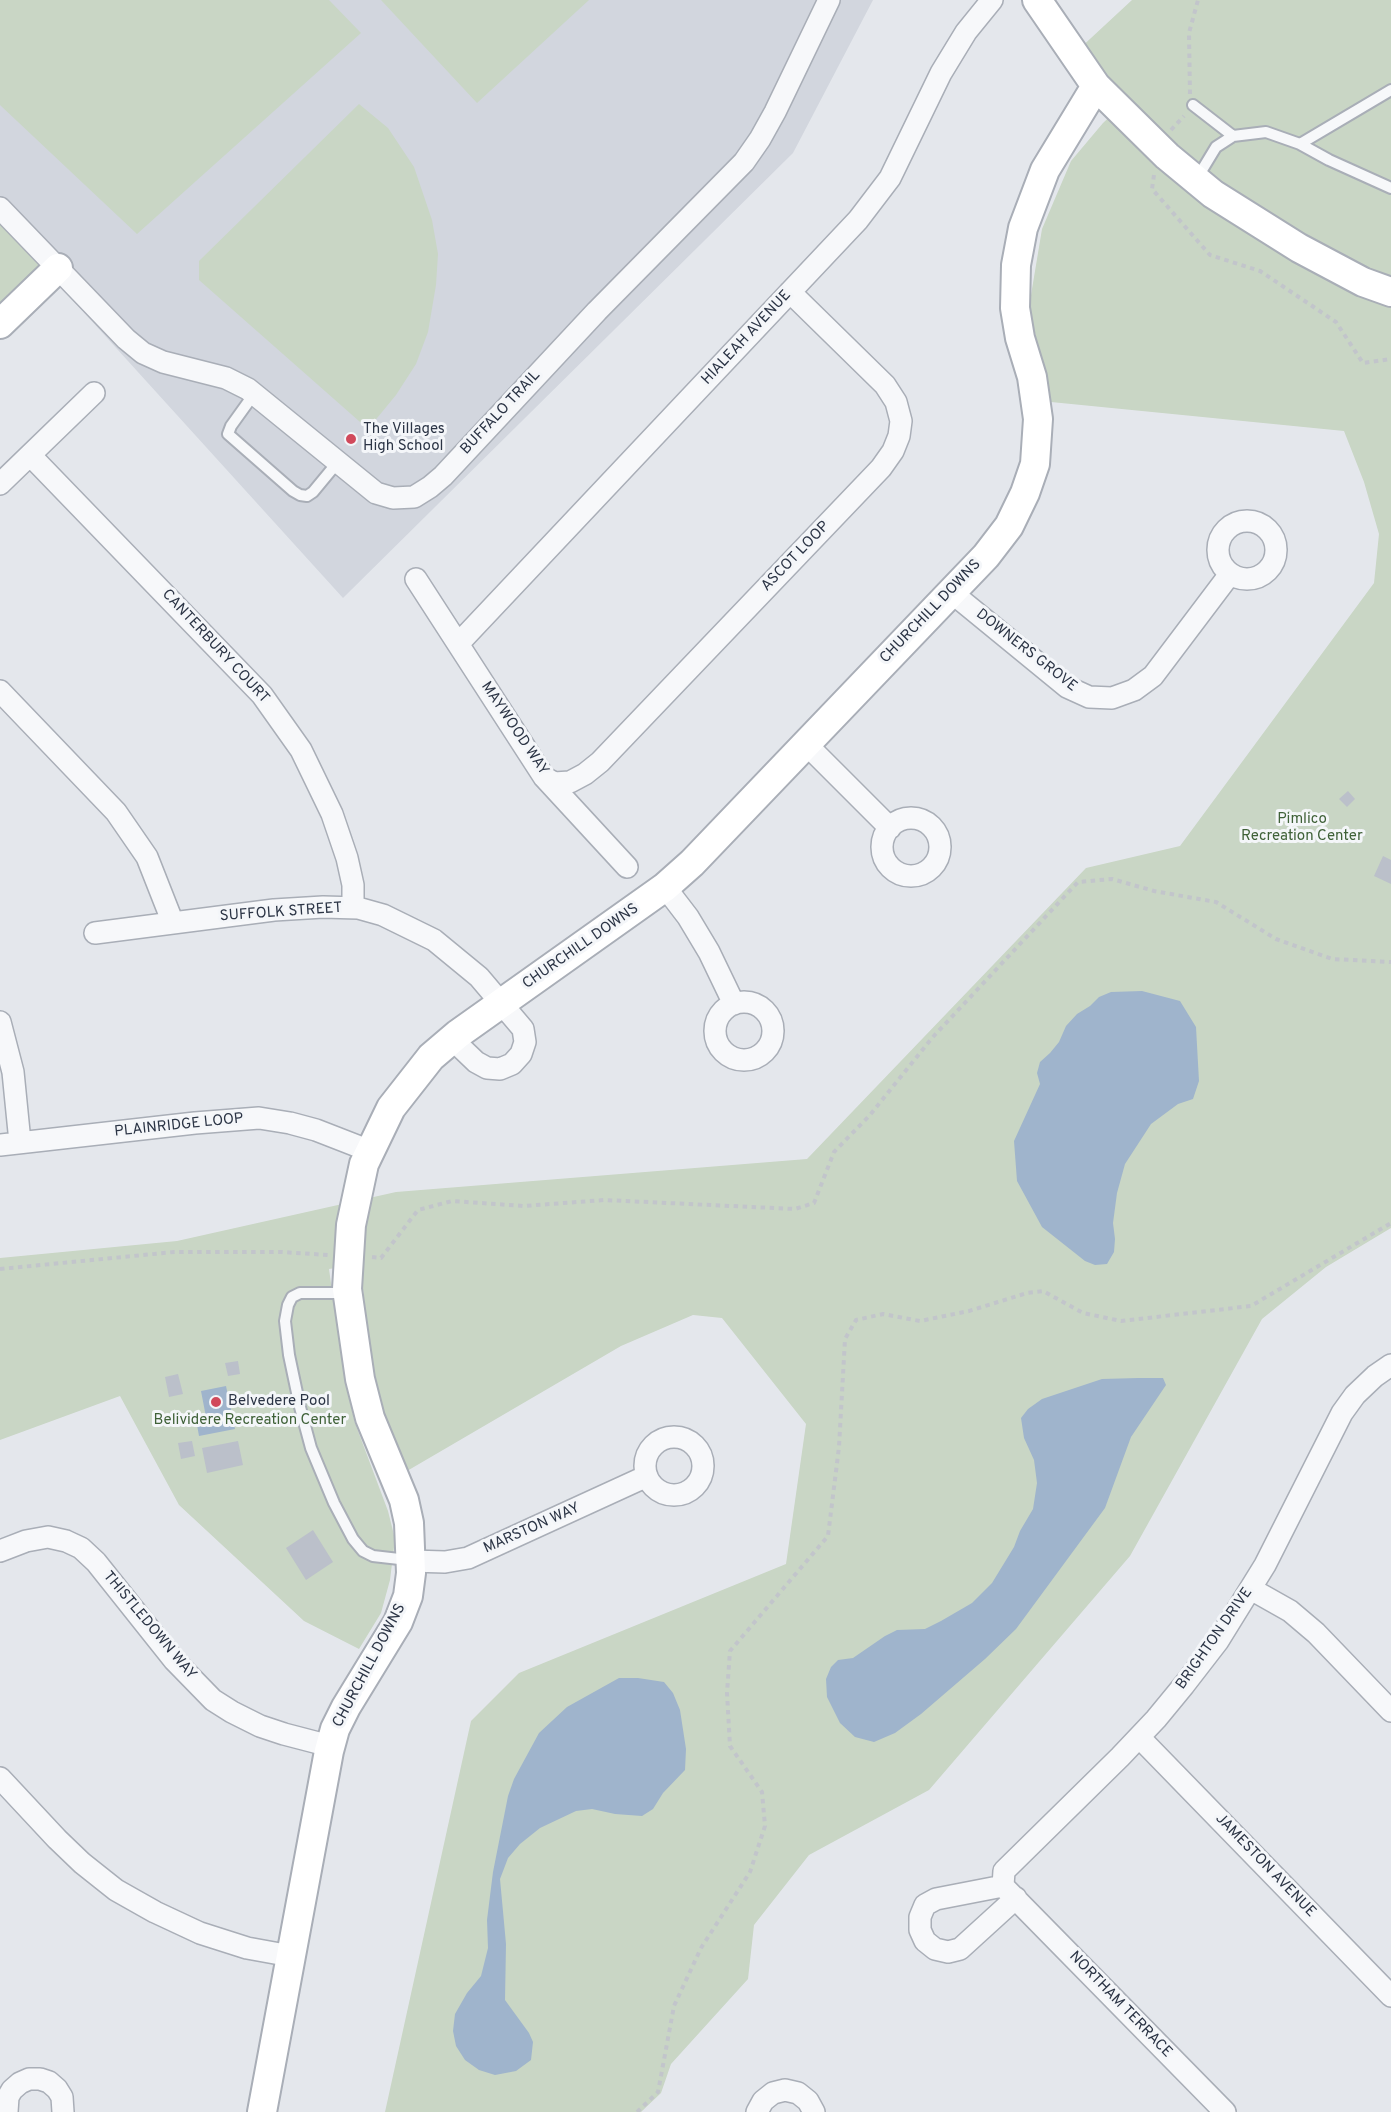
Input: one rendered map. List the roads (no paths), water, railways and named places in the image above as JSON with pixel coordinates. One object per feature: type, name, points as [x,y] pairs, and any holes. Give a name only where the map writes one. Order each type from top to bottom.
[{"type":"street","name":"BUFFALO TRAIL","points":[[0,208],[126,339],[143,353],[164,362],[226,378],[254,394],[376,493],[393,498],[414,497],[443,476],[597,311],[744,162],[775,112],[829,0]]},
{"type":"street","name":"HIALEAH AVENUE","points":[[458,644],[858,220],[890,178],[941,73],[966,32],[992,0]]},
{"type":"street","points":[[1036,0],[1096,86],[1157,146],[1213,194],[1299,248],[1363,282],[1391,292]]},
{"type":"street","name":"CHURCHILL DOWNS","points":[[262,2112],[330,1746],[335,1729],[346,1707],[398,1622],[408,1596],[411,1561],[409,1523],[404,1500],[370,1418],[360,1379],[348,1293],[348,1255],[357,1191],[364,1164],[391,1108],[431,1057],[502,1002],[665,887],[723,832],[805,743],[986,556],[1009,525],[1025,493],[1035,464],[1038,419],[1032,377],[1020,338],[1015,308],[1016,265],[1023,228],[1045,170],[1096,86]]},
{"type":"street","points":[[0,324],[58,268]]},
{"type":"street","name":"ASCOT LOOP","points":[[544,777],[554,783],[570,782],[600,762],[881,468],[893,451],[899,436],[901,421],[896,402],[885,386],[790,292]]},
{"type":"street","points":[[0,484],[94,393]]},
{"type":"street","name":"CANTERBURY COURT","points":[[30,454],[262,695],[301,750],[332,814],[347,858],[353,885],[353,908]]},
{"type":"street","name":"DOWNERS GROVE","points":[[951,592],[1067,687],[1089,697],[1112,698],[1134,690],[1153,676],[1230,574]]},
{"type":"street","name":"MAYWOOD WAY","points":[[416,579],[544,777],[627,867]]},
{"type":"street","points":[[0,692],[116,812],[147,857],[173,923]]},
{"type":"street","points":[[805,743],[890,828]]},
{"type":"street","points":[[665,887],[688,917],[709,952],[734,1004]]},
{"type":"street","name":"SUFFOLK STREET","points":[[95,933],[274,910],[353,908],[384,915],[434,940],[479,976],[502,1002]]},
{"type":"street","points":[[452,1039],[476,1062],[487,1068],[500,1069],[512,1064],[521,1054],[525,1042],[523,1029],[502,1002]]},
{"type":"street","name":"PLAINRIDGE LOOP","points":[[0,1022],[13,1072],[10,1143],[259,1118],[316,1130],[370,1151]]},
{"type":"street","name":"BRIGHTON DRIVE","points":[[1010,1892],[1004,1871],[1139,1737],[1185,1685],[1218,1641],[1265,1565],[1342,1413],[1355,1395],[1391,1365]]},
{"type":"street","name":"MARSTON WAY","points":[[411,1561],[445,1562],[468,1558],[647,1476]]},
{"type":"street","name":"THISTLEDOWN WAY","points":[[0,1551],[26,1541],[48,1537],[66,1540],[81,1548],[116,1587],[174,1660],[213,1700],[260,1726],[330,1746]]},
{"type":"street","points":[[1251,1589],[1290,1611],[1308,1626],[1391,1711]]},
{"type":"street","name":"JAMESTON AVENUE","points":[[1139,1737],[1391,1996]]},
{"type":"street","points":[[0,1778],[82,1863],[116,1890],[155,1912],[200,1933],[247,1948],[291,1956]]},
{"type":"street","name":"NORTHAM TERRACE","points":[[1010,1892],[1225,2112]]},
{"type":"street","points":[[7,2112],[6,2083],[20,2083],[29,2079],[49,2082],[57,2089],[62,2097],[63,2112]]},
{"type":"street","points":[[757,2112],[763,2101],[773,2093],[785,2090],[798,2093],[808,2101],[813,2112]]},
{"type":"lane","points":[[1300,144],[1391,90]]},
{"type":"lane","points":[[1193,105],[1233,136]]},
{"type":"lane","points":[[1196,180],[1216,147],[1233,136],[1266,132],[1300,144],[1391,188]]},
{"type":"lane","points":[[254,394],[231,426],[228,434],[293,491],[307,496],[338,463]]},
{"type":"lane","points":[[348,1293],[300,1293],[292,1297],[288,1305],[285,1320],[289,1355],[300,1407],[310,1448],[353,1539],[363,1551],[373,1556],[411,1561]]},
{"type":"water","points":[[1142,991],[1180,1001],[1196,1027],[1199,1081],[1193,1099],[1178,1104],[1151,1124],[1125,1164],[1117,1193],[1113,1223],[1114,1252],[1107,1264],[1095,1265],[1085,1261],[1042,1227],[1017,1181],[1014,1141],[1040,1084],[1037,1073],[1040,1062],[1059,1042],[1066,1026],[1099,997],[1111,992]]},
{"type":"water","points":[[1163,1378],[1166,1385],[1131,1437],[1105,1508],[1016,1629],[985,1659],[921,1714],[895,1733],[874,1742],[855,1737],[840,1723],[827,1697],[826,1679],[831,1667],[838,1660],[853,1658],[897,1630],[925,1629],[941,1621],[972,1603],[992,1583],[1033,1509],[1037,1483],[1034,1460],[1024,1438],[1021,1418],[1028,1409],[1042,1399],[1102,1379]]},
{"type":"water","name":"Belvedere Pool","points":[[226,1386],[235,1429],[199,1436],[196,1419],[206,1417],[201,1391]]},
{"type":"water","points":[[619,1678],[664,1682],[673,1693],[680,1710],[686,1749],[685,1770],[663,1793],[653,1809],[642,1816],[592,1809],[576,1811],[540,1828],[520,1844],[508,1858],[500,1879],[506,1944],[505,2000],[533,2042],[531,2060],[516,2071],[495,2075],[479,2070],[465,2060],[456,2046],[453,2031],[455,2014],[467,1993],[481,1976],[488,1948],[487,1920],[493,1872],[508,1796],[514,1779],[539,1733],[567,1707]]},
{"type":"place","name":"The Villages High School","points":[[351,439]]},
{"type":"place","name":"Belvedere Pool","points":[[216,1402]]},
{"type":"park label","name":"Pimlico Recreation Center","points":[[1302,828]]},
{"type":"park label","name":"Belividere Recreation Center","points":[[250,1421]]}]
